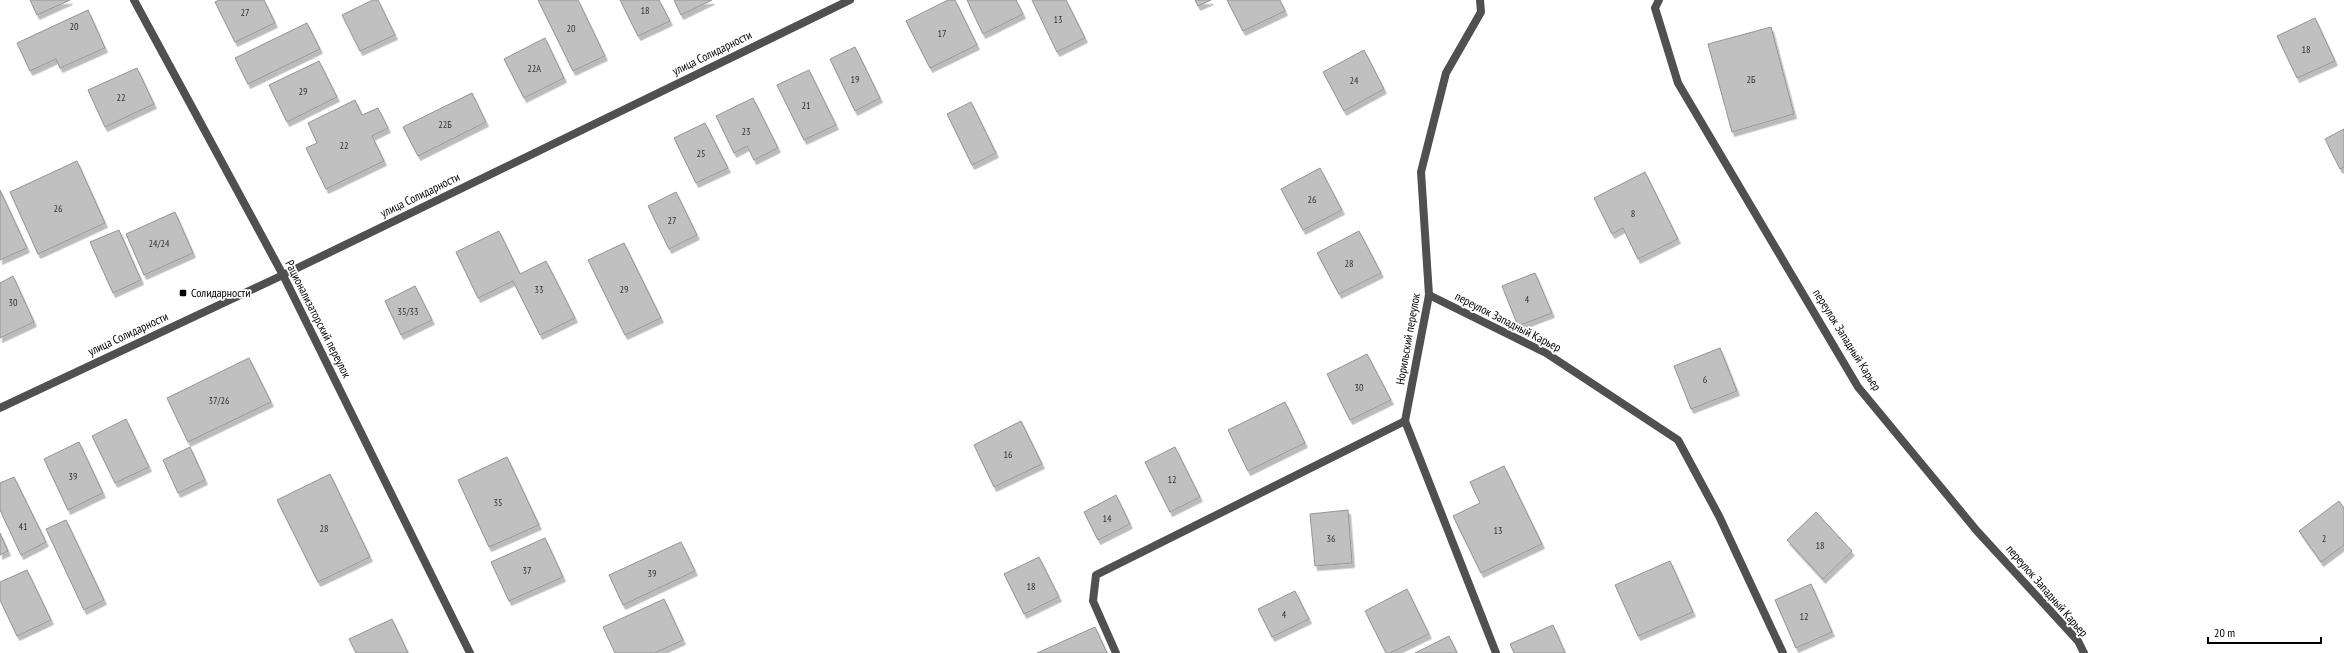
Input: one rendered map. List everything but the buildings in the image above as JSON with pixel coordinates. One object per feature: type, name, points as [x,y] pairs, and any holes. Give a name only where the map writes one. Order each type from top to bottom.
[{"type":"street","name":"Рационализаторский переулок","points":[[134,0],[283,275],[470,653]]},
{"type":"street","name":"улица Солидарности","points":[[0,408],[283,275],[850,0]]},
{"type":"street","name":"Норильский переулок","points":[[1405,421],[1429,295],[1421,172],[1446,73],[1480,12],[1480,0]]},
{"type":"street","name":"переулок Западный Карьер","points":[[1659,0],[1655,8],[1678,82],[1858,387],[1977,530],[2078,641],[2084,653]]},
{"type":"street","name":"переулок Западный Карьер","points":[[1429,295],[1546,354],[1678,440],[1719,516],[1783,653]]},
{"type":"street","points":[[1116,653],[1093,601],[1096,575],[1405,421],[1496,653]]},
{"type":"place","name":"Солидарности","points":[[183,293]]}]
